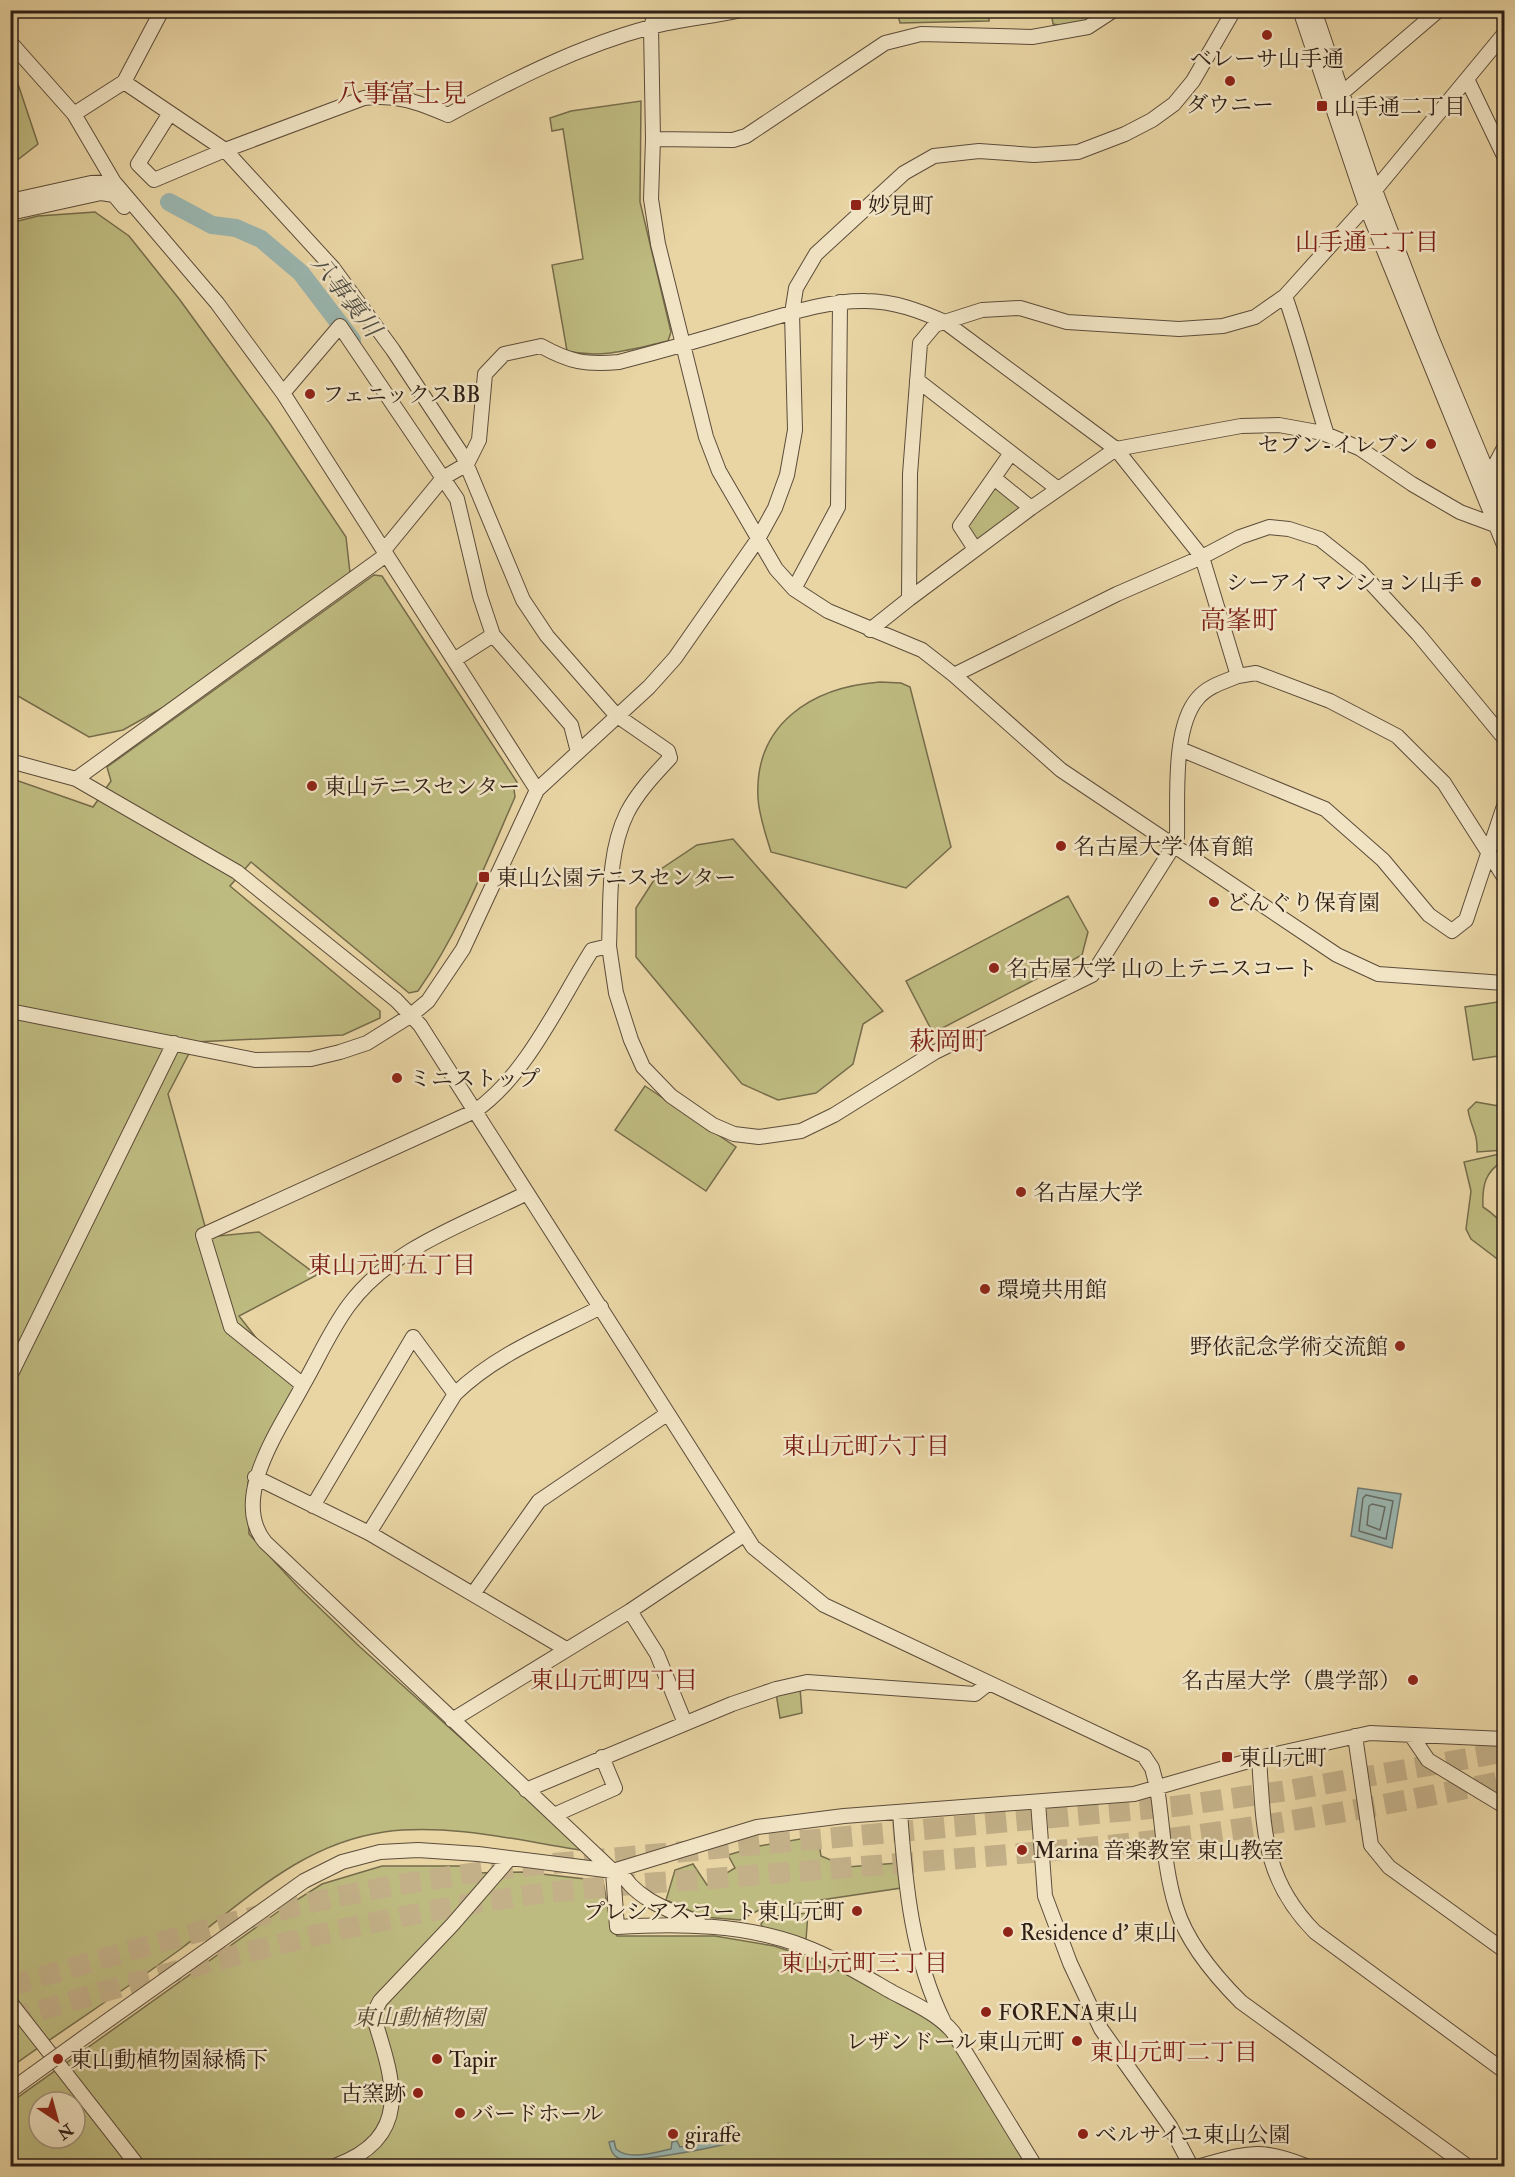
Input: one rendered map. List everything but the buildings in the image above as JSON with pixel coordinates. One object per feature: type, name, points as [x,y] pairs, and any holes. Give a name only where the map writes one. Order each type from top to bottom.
[{"type":"street","points":[[74,114],[124,82],[162,10]]},
{"type":"street","points":[[656,10],[651,27],[654,139],[651,199],[658,244],[706,437],[719,471],[776,569],[794,589],[828,611],[922,650],[954,675],[1061,770],[1337,955],[1378,974],[1504,983]]},
{"type":"street","points":[[170,113],[138,164],[154,180],[225,150],[364,98],[387,95],[418,102],[448,116],[512,81],[576,52],[651,27],[741,10]]},
{"type":"street","points":[[654,139],[734,140],[746,136],[885,43],[921,34],[1032,37],[1088,27],[1114,10]]},
{"type":"street","points":[[10,1011],[255,1060],[311,1059],[367,1043],[410,1016],[428,1001],[463,950],[537,790],[616,715],[650,687],[675,658],[758,539],[775,508],[787,475],[795,430],[792,313],[799,282],[816,254],[918,163],[955,152],[979,151],[1034,155],[1078,152],[1125,134],[1152,120],[1174,104],[1193,81],[1234,10]]},
{"type":"street","points":[[1300,10],[1366,206],[1504,545]]},
{"type":"street","points":[[1314,10],[1375,190],[1488,478],[1504,512]]},
{"type":"street","points":[[1342,93],[1439,10]]},
{"type":"street","points":[[1375,190],[1468,81],[1504,34]]},
{"type":"street","points":[[10,42],[74,114],[114,182],[217,303],[221,312],[283,393],[537,790]]},
{"type":"street","points":[[1468,81],[1504,156]]},
{"type":"street","points":[[124,82],[225,150],[333,268],[393,350],[467,464],[523,600],[547,636],[616,715],[668,751],[670,758],[627,811],[616,840],[611,880],[609,946],[616,993],[631,1040],[643,1067],[671,1096],[713,1125],[734,1134],[759,1137],[801,1131],[834,1115],[935,1052],[1092,975],[1173,847],[1177,837],[1180,749],[1188,711],[1198,697],[1213,686],[1238,676],[1256,673],[1330,701],[1397,736],[1444,783],[1504,877]]},
{"type":"street","points":[[10,213],[101,193],[108,190],[114,182]]},
{"type":"street","points":[[10,201],[91,183],[114,182]]},
{"type":"street","points":[[101,193],[114,195],[212,307],[221,312]]},
{"type":"street","points":[[909,599],[910,474],[920,343],[935,325],[982,310],[1020,308],[1066,322],[1179,328],[1223,326],[1255,317],[1285,296],[1366,206]]},
{"type":"street","points":[[1285,296],[1300,337],[1310,383],[1327,435]]},
{"type":"street","points":[[794,589],[838,507],[840,302]]},
{"type":"street","points":[[76,779],[385,552],[442,478],[467,464],[479,440],[485,374],[504,354],[541,346],[567,360],[592,364],[619,362],[792,313],[840,302],[889,303],[920,311],[945,322],[1116,449],[1202,557],[1238,676]]},
{"type":"street","points":[[283,393],[340,326],[457,499],[480,596],[493,635],[571,725],[578,752]]},
{"type":"street","points":[[917,380],[1058,489]]},
{"type":"street","points":[[870,630],[1030,508],[1116,449],[1241,426],[1279,425],[1327,435],[1359,448],[1412,484],[1460,512],[1495,525]]},
{"type":"street","points":[[1488,478],[1504,448]]},
{"type":"street","points":[[975,549],[960,526],[1011,453]]},
{"type":"street","points":[[994,478],[1030,508]]},
{"type":"street","points":[[954,675],[1117,594],[1202,557],[1240,537],[1269,527],[1289,529],[1320,539],[1359,570],[1418,634],[1504,738]]},
{"type":"street","points":[[454,660],[493,635]]},
{"type":"street","points":[[1180,749],[1325,809],[1383,860],[1429,915],[1452,931],[1466,920],[1504,806]]},
{"type":"street","points":[[10,761],[76,779],[237,872],[396,1000],[420,1025],[753,1547],[824,1605],[1144,1756],[1152,1768],[1157,1787],[1176,1909],[1195,1945],[1216,1976],[1241,2002],[1467,2166]]},
{"type":"street","points":[[303,1385],[231,1327],[203,1234],[475,1111],[495,1097],[514,1076],[592,950],[609,946]]},
{"type":"street","points":[[10,1376],[174,1043]]},
{"type":"street","points":[[527,1194],[403,1254],[375,1276],[348,1305],[255,1477],[253,1519],[257,1532],[526,1790],[617,1870],[626,1883],[642,1895],[708,1927]]},
{"type":"street","points":[[369,1533],[455,1394],[474,1375],[601,1307]]},
{"type":"street","points":[[313,1506],[412,1337],[455,1394]]},
{"type":"street","points":[[473,1594],[539,1501],[668,1414]]},
{"type":"street","points":[[255,1477],[369,1533],[566,1649]]},
{"type":"street","points":[[452,1720],[630,1611],[746,1534]]},
{"type":"street","points":[[630,1611],[657,1654],[685,1723]]},
{"type":"street","points":[[526,1790],[685,1723],[776,1689],[807,1682],[975,1694],[989,1683]]},
{"type":"street","points":[[10,2091],[303,1881],[342,1862],[380,1852],[418,1850],[617,1870],[757,1827],[900,1812],[1134,1794],[1259,1758],[1370,1733],[1504,1739]]},
{"type":"street","points":[[1411,1735],[1428,1760],[1504,1806]]},
{"type":"street","points":[[1355,1736],[1371,1845],[1389,1867],[1504,1950]]},
{"type":"street","points":[[554,1815],[615,1788],[602,1757]]},
{"type":"street","points":[[1259,1758],[1266,1840],[1271,1867],[1283,1892],[1302,1919],[1322,1937],[1504,2071]]},
{"type":"street","points":[[1038,1802],[1046,1896],[1070,1963],[1101,2029],[1170,2126],[1191,2166]]},
{"type":"street","points":[[900,1812],[905,1875],[912,1917],[932,1997],[944,2022],[963,2045],[1035,2166]]},
{"type":"street","points":[[335,2166],[350,2161],[378,2140],[390,2115],[393,2083],[373,2015],[380,2001],[453,1924],[510,1858]]},
{"type":"street","points":[[617,1870],[617,1927],[708,1927],[775,1937],[805,1947],[944,2022]]},
{"type":"street","points":[[10,2002],[138,2166]]},
{"type":"street","points":[[1200,2166],[1246,2154],[1263,2153],[1276,2154],[1306,2166]]},
{"type":"green space","points":[[897,11],[989,11],[989,21],[900,23]]},
{"type":"green space","points":[[1051,11],[1106,11],[1074,25],[1060,25],[1053,24]]},
{"type":"green space","points":[[10,60],[38,144],[11,165],[10,165]]},
{"type":"green space","points":[[641,101],[640,202],[671,332],[668,341],[630,350],[593,354],[567,351],[552,265],[583,259],[563,129],[552,131],[550,118],[571,111]]},
{"type":"green space","points":[[95,212],[129,236],[180,300],[270,424],[346,537],[350,573],[162,708],[123,730],[89,737],[11,692],[10,223],[38,216]]},
{"type":"green space","points":[[994,482],[1020,507],[1019,511],[978,540],[973,539],[966,529]]},
{"type":"green space","points":[[374,575],[382,576],[517,782],[514,789],[515,797],[460,921],[418,991],[409,993],[251,862],[230,886],[380,1011],[380,1018],[343,1035],[195,1042],[168,1094],[208,1237],[259,1232],[317,1275],[239,1316],[296,1389],[248,1482],[249,1534],[298,1587],[360,1647],[586,1851],[485,1834],[434,1830],[384,1832],[354,1838],[326,1848],[276,1876],[182,1948],[11,2067],[10,778],[93,807],[111,781],[107,767]]},
{"type":"green space","points":[[880,682],[901,683],[910,687],[951,847],[906,888],[771,852],[758,798],[759,772],[766,749],[777,730],[792,714],[811,701],[832,692],[855,685]]},
{"type":"green space","points":[[733,839],[883,1011],[863,1024],[853,1064],[816,1093],[778,1100],[742,1084],[636,957],[636,908],[661,869],[697,845]]},
{"type":"green space","name":"名古屋大学 山の上テニスコート","points":[[1068,896],[1088,932],[1082,955],[933,1033],[906,981]]},
{"type":"green space","points":[[1504,1001],[1504,1055],[1473,1060],[1465,1007]]},
{"type":"green space","points":[[645,1086],[736,1147],[706,1191],[615,1130]]},
{"type":"green space","points":[[1476,1102],[1504,1107],[1504,1150],[1477,1152],[1468,1110]]},
{"type":"green space","points":[[1504,1153],[1504,1160],[1493,1169],[1486,1180],[1483,1199],[1483,1207],[1497,1218],[1504,1229],[1504,1261],[1500,1261],[1471,1239],[1466,1229],[1471,1191],[1464,1162]]},
{"type":"green space","points":[[800,1688],[802,1713],[780,1718],[776,1693]]},
{"type":"green space","points":[[818,1836],[821,1856],[847,1867],[898,1863],[901,1888],[761,1909],[740,1920],[704,1917],[666,1900],[675,1870],[693,1864],[707,1885],[735,1868],[728,1855],[759,1846]]},
{"type":"green space","name":"東山動植物園","points":[[382,1866],[464,1866],[476,1873],[524,1872],[603,1881],[611,1926],[617,1936],[715,1936],[774,1946],[811,1958],[896,1997],[951,2034],[1029,2166],[11,2166],[10,2103],[27,2091],[27,2150],[87,2150],[87,2090],[28,2090],[279,1911],[322,1884]]},
{"type":"green space","points":[[808,1913],[806,1940],[763,1928],[761,1924],[766,1917]]},
{"type":"water","points":[[1358,1488],[1401,1494],[1392,1548],[1351,1536]]},
{"type":"water","points":[[728,2123],[733,2123],[735,2135],[726,2144],[671,2155],[638,2159],[618,2158],[613,2153],[609,2142],[614,2141],[616,2149],[621,2153],[635,2155],[650,2153],[671,2149],[672,2142],[677,2141],[680,2147],[722,2140],[729,2135]]},
{"type":"waterway","name":"八事裏川","points":[[169,202],[212,225],[236,228],[261,239],[301,273],[352,340]]},
{"type":"tunnel","points":[[10,1986],[268,1913],[358,1892],[437,1879],[516,1867],[1178,1806],[1291,1790],[1504,1752]]},
{"type":"tunnel","points":[[10,2019],[264,1948],[456,1906],[570,1890],[1136,1843],[1295,1820],[1504,1781]]},
{"type":"place","name":"ベレーサ山手通","points":[[1267,35]]},
{"type":"place","name":"ダウニー","points":[[1230,81]]},
{"type":"place","name":"山手通二丁目","points":[[1322,106]]},
{"type":"place","name":"妙見町","points":[[856,205]]},
{"type":"place","name":"フェニックスBB","points":[[310,394]]},
{"type":"place","name":"セブン-イレブン","points":[[1431,444]]},
{"type":"place","name":"シーアイマンション山手","points":[[1476,582]]},
{"type":"place","name":"東山テニスセンター","points":[[312,786]]},
{"type":"place","name":"名古屋大学 体育館","points":[[1061,846]]},
{"type":"place","name":"東山公園テニスセンター","points":[[484,877]]},
{"type":"place","name":"どんぐり保育園","points":[[1214,902]]},
{"type":"place","name":"名古屋大学 山の上テニスコート","points":[[994,968]]},
{"type":"place","name":"ミニストップ","points":[[397,1078]]},
{"type":"place","name":"名古屋大学","points":[[1021,1192]]},
{"type":"place","name":"環境共用館","points":[[985,1289]]},
{"type":"place","name":"野依記念学術交流館","points":[[1400,1346]]},
{"type":"place","name":"名古屋大学（農学部）","points":[[1413,1680]]},
{"type":"place","name":"東山元町","points":[[1227,1757]]},
{"type":"place","name":"Marina 音楽教室 東山教室","points":[[1022,1850]]},
{"type":"place","name":"プレシアスコート東山元町","points":[[857,1911]]},
{"type":"place","name":"Residence d’ 東山","points":[[1008,1932]]},
{"type":"place","name":"FORENA東山","points":[[986,2012]]},
{"type":"place","name":"レザンドール東山元町","points":[[1077,2041]]},
{"type":"place","name":"東山動植物園緑橋下","points":[[58,2059]]},
{"type":"place","name":"Tapir","points":[[437,2059]]},
{"type":"place","name":"古窯跡","points":[[418,2093]]},
{"type":"place","name":"バードホール","points":[[460,2113]]},
{"type":"place","name":"giraffe","points":[[673,2134]]},
{"type":"place","name":"ベルサイユ東山公園","points":[[1083,2134]]},
{"type":"district","name":"八事富士見","points":[[402,93]]},
{"type":"district","name":"山手通二丁目","points":[[1367,242]]},
{"type":"district","name":"高峯町","points":[[1239,620]]},
{"type":"district","name":"萩岡町","points":[[948,1041]]},
{"type":"district","name":"東山元町五丁目","points":[[392,1265]]},
{"type":"district","name":"東山元町六丁目","points":[[866,1446]]},
{"type":"district","name":"東山元町四丁目","points":[[614,1680]]},
{"type":"district","name":"東山元町三丁目","points":[[864,1963]]},
{"type":"district","name":"東山元町二丁目","points":[[1174,2052]]}]
